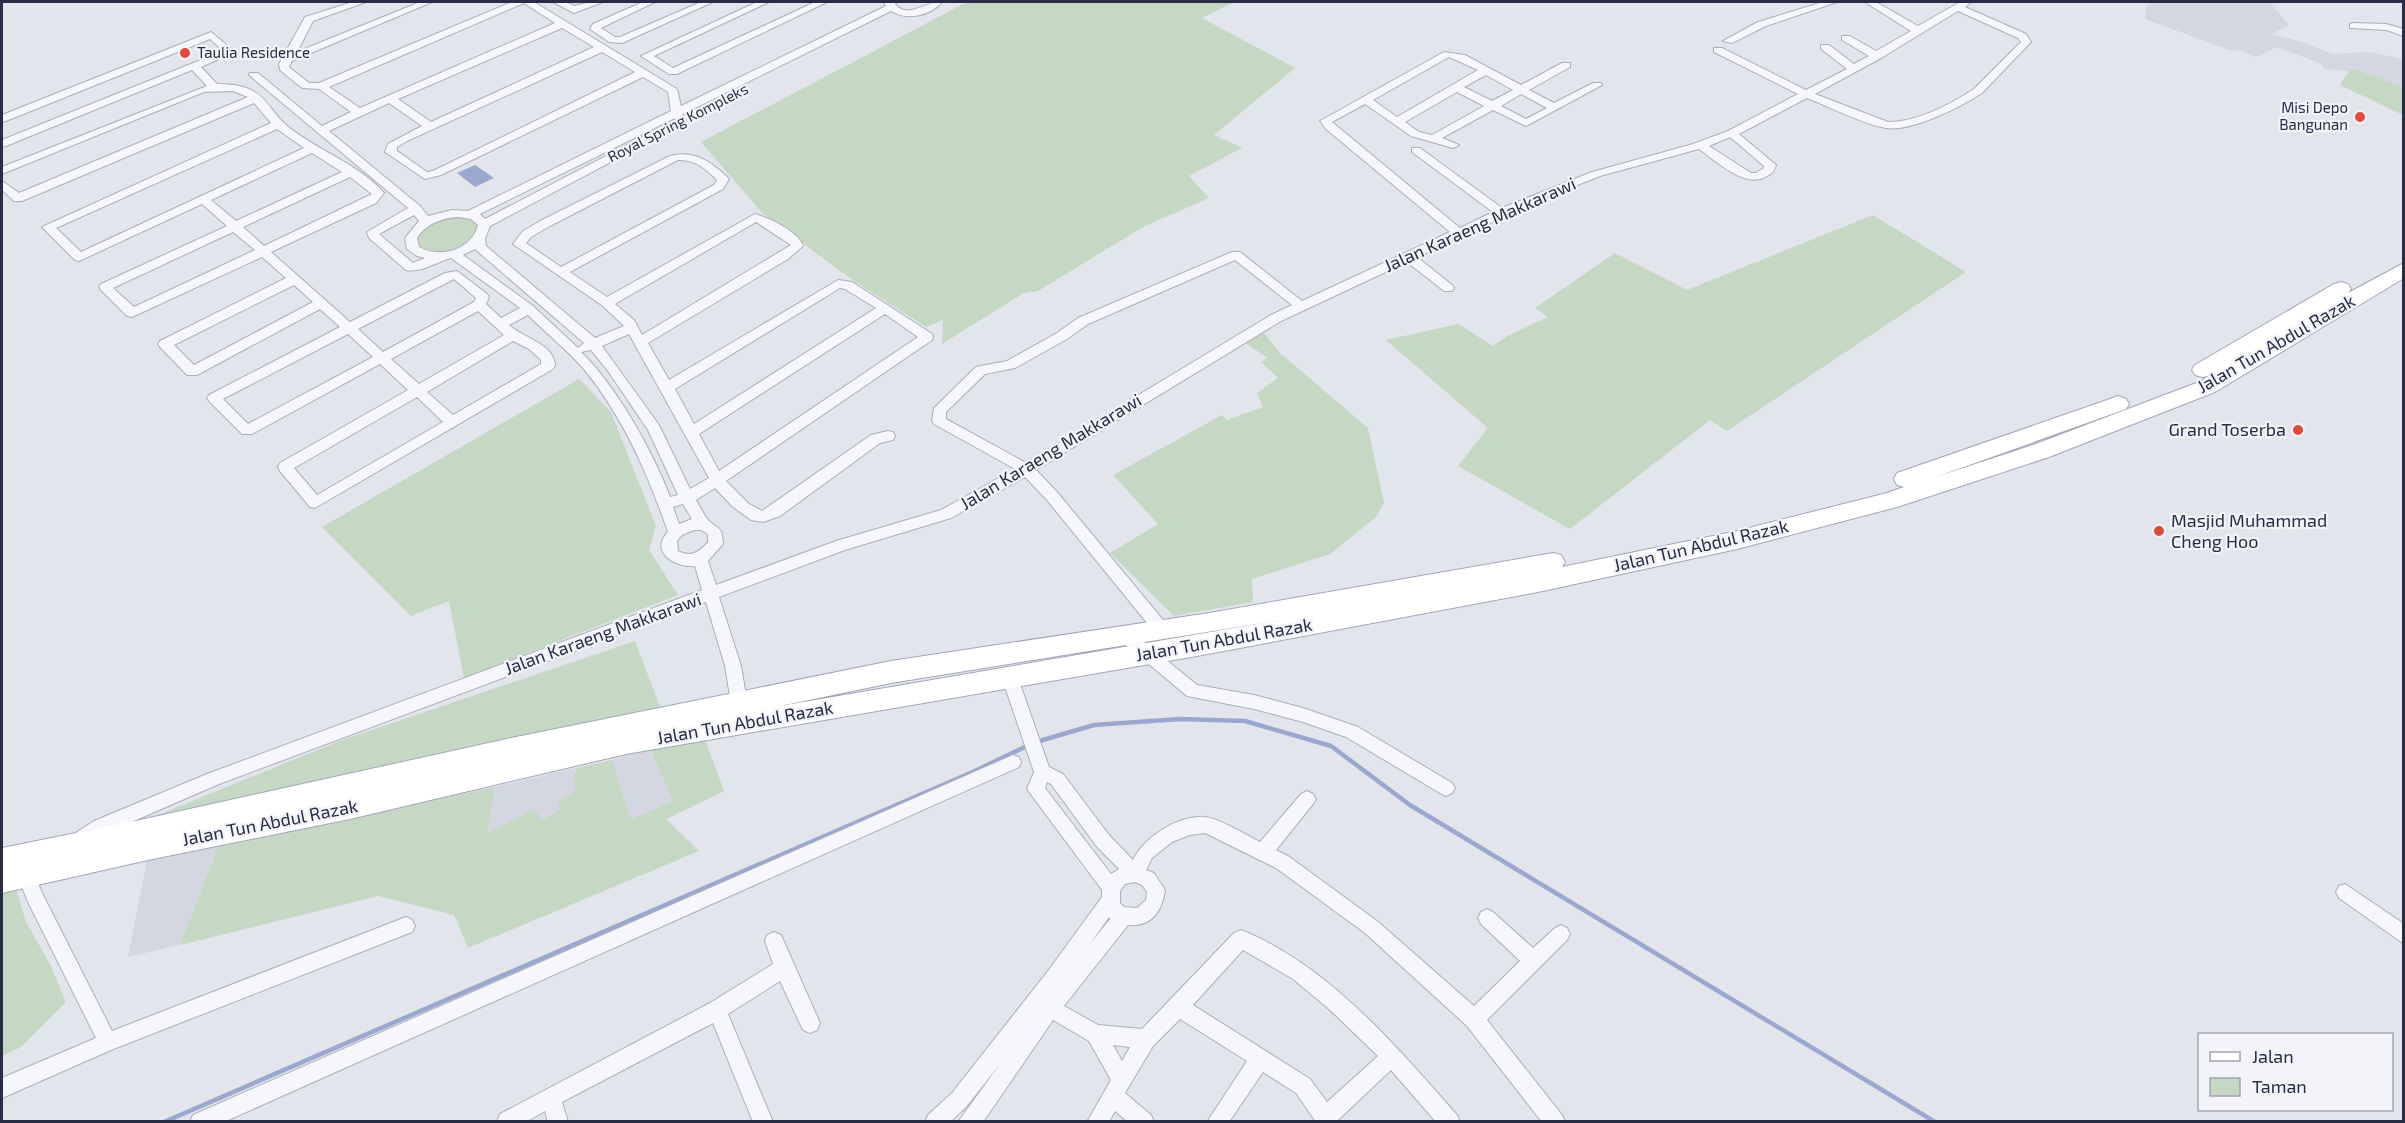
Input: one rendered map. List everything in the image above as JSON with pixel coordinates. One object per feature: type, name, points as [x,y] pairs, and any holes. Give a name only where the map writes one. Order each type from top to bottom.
[{"type":"main road","name":"Jalan Tun Abdul Razak","points":[[67,857],[148,847],[350,807],[626,743],[1010,678],[1136,645],[1162,630],[1627,549],[1884,495],[2193,377],[2403,254]]},
{"type":"main road","name":"Jalan Tun Abdul Razak","points":[[12,868],[67,857],[511,750],[891,672],[1136,645],[1197,646],[1637,562],[2041,451],[2207,387],[2403,269]]},
{"type":"street","points":[[361,2],[309,19],[300,31],[284,68],[306,86],[315,88],[519,2]]},
{"type":"street","points":[[288,59],[427,2]]},
{"type":"street","points":[[528,2],[673,91],[675,118]]},
{"type":"street","points":[[558,2],[574,10],[598,2]]},
{"type":"street","points":[[650,2],[597,26],[595,29],[613,40],[622,40],[708,2]]},
{"type":"street","points":[[764,2],[646,56],[673,72],[822,2]]},
{"type":"street","points":[[893,6],[920,12],[937,2]]},
{"type":"street","points":[[1728,41],[1762,24],[1832,2]]},
{"type":"street","points":[[1870,2],[1917,30]]},
{"type":"street","points":[[1718,50],[1806,94],[1868,119],[1895,126],[1923,118],[1969,97],[1978,91],[2026,42],[2022,36],[1962,4]]},
{"type":"street","name":"Jalan Karaeng Makkarawi","points":[[67,857],[100,827],[213,779],[841,545],[946,514],[1026,469],[1276,318],[1500,212],[1589,177],[1700,145],[1732,133],[1854,69],[1962,4]]},
{"type":"street","name":"Royal Spring Kompleks","points":[[471,214],[675,118],[868,22],[893,6]]},
{"type":"street","points":[[296,137],[359,113],[562,24]]},
{"type":"street","points":[[2354,26],[2391,27],[2403,33]]},
{"type":"street","points":[[2375,28],[2403,41]]},
{"type":"street","points":[[2,119],[211,36],[230,52],[2,144]]},
{"type":"street","points":[[1846,38],[1877,56]]},
{"type":"street","points":[[1825,46],[1854,69]]},
{"type":"street","points":[[601,48],[403,140],[391,149],[391,152],[425,176],[437,173],[642,73]]},
{"type":"street","points":[[1457,232],[1326,124],[1326,121],[1448,54],[1461,57],[1555,107]]},
{"type":"street","points":[[1433,139],[1566,65]]},
{"type":"street","points":[[194,66],[214,87]]},
{"type":"street","points":[[1398,121],[1486,70]]},
{"type":"street","points":[[254,75],[416,209],[426,222]]},
{"type":"street","points":[[1456,87],[1526,123],[1597,85]]},
{"type":"street","points":[[321,86],[359,113]]},
{"type":"street","points":[[2,171],[201,90],[214,87],[247,92],[256,98],[279,124],[312,149],[350,173],[375,190],[378,195],[132,313],[105,287],[350,173]]},
{"type":"street","points":[[2,184],[18,198],[256,98]]},
{"type":"street","points":[[390,98],[430,128]]},
{"type":"street","points":[[1366,100],[1398,121],[1403,128],[1415,134],[1453,145]]},
{"type":"street","name":"Royal Spring Kompleks","points":[[484,224],[675,118]]},
{"type":"street","points":[[279,124],[48,227],[79,257],[312,149]]},
{"type":"street","points":[[1700,145],[1746,176],[1756,178],[1769,170],[1770,165],[1732,133]]},
{"type":"street","points":[[1416,150],[1500,212]]},
{"type":"street","points":[[561,272],[719,187],[723,179],[690,156],[681,155],[546,223],[521,239],[519,243],[561,272],[607,303],[632,328],[717,480],[725,492],[755,515],[762,517],[775,512],[876,439],[888,436]]},
{"type":"street","points":[[204,200],[322,303],[453,423]]},
{"type":"street","points":[[416,209],[381,227],[373,235],[410,267],[420,266],[438,256]]},
{"type":"street","points":[[479,239],[468,248],[453,254],[438,256],[420,254],[411,245],[413,233],[426,222],[452,213],[471,214],[479,218],[484,224],[479,239],[480,247],[593,344],[613,368],[654,428],[687,498],[703,524]]},
{"type":"street","points":[[607,303],[755,218],[766,221],[797,244],[774,262],[640,342]]},
{"type":"street","points":[[453,254],[528,309],[576,352],[626,420],[666,503],[675,532]]},
{"type":"street","points":[[1162,630],[1053,496],[1026,469],[939,421],[939,411],[981,370],[1010,365],[1062,336],[1083,321],[1236,255],[1301,306]]},
{"type":"street","points":[[1407,256],[1448,288]]},
{"type":"street","points":[[453,275],[459,276],[483,297],[479,304],[247,431],[214,398],[453,275]]},
{"type":"street","points":[[295,279],[165,344],[192,372],[322,303]]},
{"type":"street","points":[[666,503],[687,498],[717,480],[925,340],[925,335],[848,285],[837,284],[667,387]]},
{"type":"street","points":[[490,314],[516,300]]},
{"type":"street","points":[[479,304],[513,336],[544,353],[548,358],[548,366],[315,503],[285,467],[416,391],[511,340],[513,336]]},
{"type":"street","points":[[691,432],[885,308]]},
{"type":"street","points":[[502,324],[528,309]]},
{"type":"street","points":[[576,352],[632,328]]},
{"type":"street","points":[[703,524],[710,526],[717,537],[711,551],[700,558],[684,561],[675,559],[669,554],[667,547],[675,532],[684,526],[703,524]]},
{"type":"street","points":[[700,558],[733,666],[739,702]]},
{"type":"street","points":[[1136,645],[1193,691],[1263,705],[1352,732],[1446,788]]},
{"type":"street","points":[[1010,678],[1040,766],[1036,789],[1084,853],[1110,895],[1114,911],[1123,917],[1141,917],[1154,904],[1156,890],[1148,879],[1135,874],[1103,841],[1057,778],[1040,766]]},
{"type":"street","points":[[200,1122],[1013,762]]},
{"type":"street","points":[[1263,852],[1307,799]]},
{"type":"street","points":[[1069,833],[1088,821]]},
{"type":"street","points":[[1135,874],[1146,852],[1166,836],[1190,827],[1206,825],[1282,862],[1371,927],[1474,1019],[1555,1122]]},
{"type":"street","points":[[1084,853],[1103,841]]},
{"type":"street","points":[[12,868],[108,1042]]},
{"type":"street","points":[[968,1122],[977,1113],[1120,877],[1135,874]]},
{"type":"street","points":[[2345,892],[2403,935]]},
{"type":"street","points":[[935,1122],[959,1100],[1123,917]]},
{"type":"street","points":[[1487,918],[1534,961]]},
{"type":"street","points":[[2,1088],[108,1042],[406,926]]},
{"type":"street","points":[[1474,1019],[1561,934]]},
{"type":"street","points":[[1097,1122],[1146,1039],[1179,1007],[1241,939],[1300,973],[1322,989],[1392,1056],[1450,1122]]},
{"type":"street","points":[[774,941],[810,1023]]},
{"type":"street","points":[[507,1121],[717,1010],[784,968]]},
{"type":"street","points":[[1043,1005],[1096,1034],[1146,1039]]},
{"type":"street","points":[[1179,1007],[1303,1086],[1328,1119],[1392,1056]]},
{"type":"street","points":[[717,1010],[763,1122]]},
{"type":"street","points":[[1096,1034],[1118,1089],[1144,1122]]},
{"type":"street","points":[[1216,1122],[1261,1058]]},
{"type":"street","points":[[551,1096],[558,1122]]},
{"type":"shaded area","points":[[2153,2],[2269,2],[2289,25],[2272,34],[2333,54],[2370,52],[2403,59],[2403,87],[2365,73],[2324,69],[2322,64],[2277,47],[2256,57],[2239,50],[2232,51],[2145,19],[2147,5]]},
{"type":"shaded area","points":[[649,747],[673,801],[631,819],[612,760]]},
{"type":"shaded area","points":[[576,768],[573,780],[577,791],[561,809],[541,820],[534,809],[487,833],[495,787]]},
{"type":"shaded area","points":[[219,844],[180,945],[128,957],[147,860]]},
{"type":"green space","points":[[967,2],[1234,2],[1202,18],[1295,68],[1214,135],[1242,148],[1189,176],[1209,198],[1143,227],[1038,291],[1024,293],[942,344],[943,320],[926,327],[854,281],[763,214],[701,142]]},
{"type":"green space","points":[[2351,68],[2403,87],[2403,115],[2340,85]]},
{"type":"green space","points":[[461,215],[475,219],[481,228],[465,246],[447,254],[414,248],[413,236],[425,224]]},
{"type":"green space","points":[[1873,215],[1966,272],[1727,431],[1710,420],[1570,529],[1458,466],[1488,428],[1386,340],[1458,324],[1493,346],[1509,335],[1548,317],[1535,308],[1615,253],[1687,290]]},
{"type":"green space","points":[[1264,333],[1281,354],[1368,428],[1384,503],[1376,517],[1330,554],[1252,579],[1253,602],[1174,616],[1110,553],[1158,524],[1113,475],[1222,415],[1227,420],[1263,407],[1257,393],[1278,378],[1261,362],[1267,358],[1246,343]]},
{"type":"green space","points":[[579,379],[611,412],[656,526],[649,550],[678,595],[464,678],[449,601],[411,616],[322,527]]},
{"type":"green space","points":[[635,641],[664,717],[97,840],[342,740]]},
{"type":"green space","points":[[704,737],[724,791],[666,819],[699,851],[468,948],[454,915],[378,896],[180,945],[219,844],[495,787],[487,833],[534,809],[542,820],[561,809],[558,801],[576,791],[573,780],[576,768],[612,760],[631,819],[673,801],[649,747]]},
{"type":"green space","points":[[16,889],[26,922],[50,964],[66,1002],[21,1047],[2,1056],[2,894]]},
{"type":"water","points":[[475,165],[494,178],[475,187],[457,173]]},
{"type":"waterway","points":[[1036,742],[1094,725],[1180,719],[1245,721],[1331,746],[1410,805],[1935,1122]]},
{"type":"waterway","points":[[164,1122],[975,771],[1029,745]]},
{"type":"place","name":"Taulia Residence","points":[[185,53]]},
{"type":"place","name":"Misi Depo Bangunan","points":[[2360,117]]},
{"type":"place","name":"Grand Toserba","points":[[2298,430]]},
{"type":"place","name":"Masjid Muhammad Cheng Hoo","points":[[2159,531]]}]
